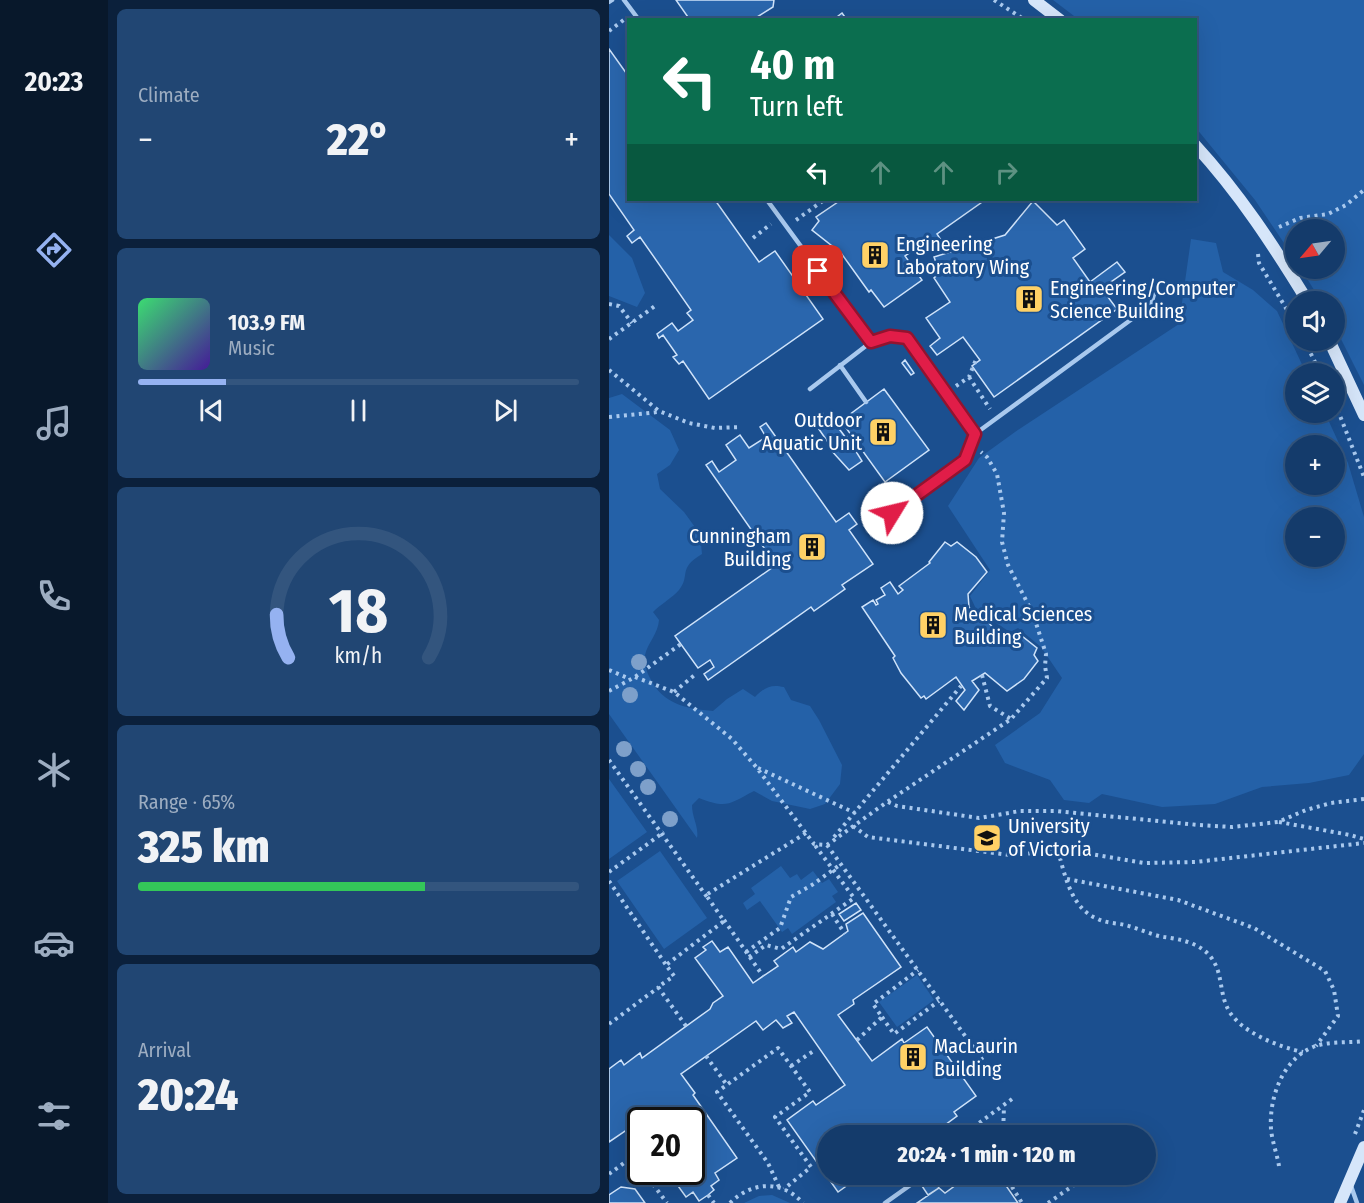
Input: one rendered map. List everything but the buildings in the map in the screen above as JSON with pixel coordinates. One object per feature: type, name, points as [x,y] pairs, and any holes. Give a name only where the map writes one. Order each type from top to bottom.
[{"type":"street","points":[[1034,0],[1057,18]]},
{"type":"street","points":[[1197,147],[1218,170],[1264,231],[1301,291]]},
{"type":"street","points":[[1334,351],[1364,415]]},
{"type":"street","points":[[1340,1203],[1364,1147]]},
{"type":"lane","points":[[624,0],[638,18]]},
{"type":"lane","points":[[768,201],[871,342]]},
{"type":"lane","points":[[874,527],[965,460],[975,434],[996,417],[1151,305],[1157,283]]},
{"type":"lane","points":[[810,389],[871,342],[890,336],[907,338],[975,434]]},
{"type":"lane","points":[[840,365],[866,402]]},
{"type":"lane","points":[[1349,1182],[1357,1203]]},
{"type":"lane","points":[[885,1203],[909,1186]]},
{"type":"path","points":[[994,0],[1022,18]]},
{"type":"path","points":[[627,18],[634,13]]},
{"type":"path","points":[[609,31],[627,18]]},
{"type":"path","points":[[1264,231],[1300,218],[1328,214],[1346,205],[1364,190]]},
{"type":"path","points":[[787,227],[823,201]]},
{"type":"path","points":[[753,238],[780,218]]},
{"type":"path","points":[[1259,263],[1285,307]]},
{"type":"path","points":[[609,304],[619,306],[632,323]]},
{"type":"path","points":[[609,339],[655,306]]},
{"type":"path","points":[[958,384],[969,377],[978,357]]},
{"type":"path","points":[[609,370],[659,411],[698,425],[715,428],[741,427]]},
{"type":"path","points":[[969,377],[996,417]]},
{"type":"path","points":[[609,417],[659,411]]},
{"type":"path","points":[[1343,423],[1364,477]]},
{"type":"path","points":[[814,844],[829,844],[1011,719],[1047,678],[1046,654],[1033,614],[1008,565],[1002,542],[1004,513],[997,474],[987,457],[971,444]]},
{"type":"path","points":[[609,691],[633,678],[681,644]]},
{"type":"path","points":[[609,670],[674,692],[732,739],[757,768],[854,898],[781,949],[766,945],[749,957]]},
{"type":"path","points":[[674,692],[697,673]]},
{"type":"path","points":[[982,675],[990,706],[1011,719]]},
{"type":"path","points":[[829,844],[961,686]]},
{"type":"path","points":[[609,760],[763,976]]},
{"type":"path","points":[[757,768],[855,813]]},
{"type":"path","points":[[887,802],[897,806],[979,818],[1033,810],[1199,825],[1252,826],[1278,822],[1306,810],[1331,803],[1364,799]]},
{"type":"path","points":[[1278,822],[1350,835],[1364,841]]},
{"type":"path","points":[[853,826],[868,837],[986,853],[1010,855],[1067,850],[1145,863],[1195,862],[1364,841]]},
{"type":"path","points":[[609,872],[663,833]]},
{"type":"path","points":[[706,895],[806,833]]},
{"type":"path","points":[[829,844],[841,864],[997,1080]]},
{"type":"path","points":[[1058,851],[1072,895],[1085,912],[1098,920],[1126,925],[1158,936],[1186,940],[1209,955],[1221,976],[1227,1009],[1243,1027],[1284,1048],[1303,1052]]},
{"type":"path","points":[[746,952],[780,928],[791,897],[841,864]]},
{"type":"path","points":[[1067,879],[1178,900],[1254,927],[1326,971],[1334,990],[1338,1016],[1316,1046]]},
{"type":"path","points":[[609,881],[674,976],[609,1024]]},
{"type":"path","points":[[832,914],[845,934]]},
{"type":"path","points":[[666,964],[724,921]]},
{"type":"path","points":[[918,970],[873,1004],[894,1034],[939,1001]]},
{"type":"path","points":[[659,987],[686,1026]]},
{"type":"path","points":[[857,1040],[882,1017]]},
{"type":"path","points":[[1279,1166],[1271,1130],[1272,1110],[1277,1088],[1285,1070],[1303,1052],[1316,1046],[1364,1041]]},
{"type":"path","points":[[778,1048],[810,1092],[775,1117],[811,1167],[781,1188],[768,1163],[717,1092],[778,1048]]},
{"type":"path","points":[[791,1066],[815,1050]]},
{"type":"path","points":[[706,1056],[727,1085]]},
{"type":"path","points":[[976,1125],[1012,1099]]},
{"type":"path","points":[[1003,1125],[1004,1105]]},
{"type":"path","points":[[609,1174],[627,1161]]},
{"type":"path","points":[[654,1185],[667,1203]]},
{"type":"path","points":[[730,1203],[739,1194],[765,1185],[781,1188],[796,1195],[803,1203]]},
{"type":"path","points":[[1011,1185],[1022,1203]]},
{"type":"path","points":[[1048,1203],[1074,1185]]},
{"type":"path","points":[[708,1195],[714,1203]]},
{"type":"shaded area","points":[[1053,0],[1364,0],[1364,385],[1345,347],[1345,291],[1315,291],[1307,279],[1345,279],[1345,219],[1285,219],[1285,245],[1255,200],[1197,129],[1197,18],[1077,18]]},
{"type":"shaded area","points":[[609,235],[632,258],[645,293],[637,307],[609,296]]},
{"type":"shaded area","points":[[1191,239],[1216,243],[1223,272],[1253,290],[1277,311],[1285,328],[1285,351],[1296,351],[1301,363],[1285,363],[1285,423],[1330,423],[1335,435],[1285,435],[1285,495],[1345,495],[1345,456],[1364,517],[1364,754],[1349,775],[1309,783],[1262,787],[1215,804],[1162,807],[1102,794],[1089,803],[1064,800],[1050,780],[1005,763],[995,745],[1040,713],[1062,678],[1041,647],[1018,628],[1010,632],[977,611],[970,596],[990,570],[948,506],[979,458],[1179,324]]},
{"type":"shaded area","points":[[622,394],[670,430],[679,450],[670,465],[657,474],[660,489],[684,512],[700,534],[702,554],[694,559],[687,568],[679,590],[653,612],[659,620],[657,630],[645,655],[646,670],[661,694],[676,704],[694,709],[713,711],[743,689],[755,697],[768,687],[775,686],[784,687],[791,700],[810,706],[842,765],[840,784],[825,804],[810,809],[772,801],[754,791],[728,804],[699,798],[692,805],[697,838],[609,714],[609,398]]},
{"type":"shaded area","points":[[609,779],[647,832],[609,859]]},
{"type":"shaded area","points":[[660,851],[707,918],[664,949],[617,881]]},
{"type":"shaded area","points":[[781,866],[790,878],[797,874],[801,880],[813,871],[822,883],[829,879],[838,892],[832,896],[836,902],[792,934],[788,928],[782,932],[760,901],[747,910],[743,903],[755,894],[751,888]]},
{"type":"shaded area","points":[[917,975],[934,1000],[897,1027],[879,1002]]},
{"type":"shaded area","points":[[772,1195],[790,1203],[744,1203],[759,1196]]},
{"type":"place","name":"Engineering Laboratory Wing","points":[[875,255]]},
{"type":"place","name":"Engineering/Computer Science Building","points":[[1029,299]]},
{"type":"place","name":"Outdoor Aquatic Unit","points":[[883,432]]},
{"type":"place","name":"Cunningham Building","points":[[812,547]]},
{"type":"place","name":"Medical Sciences Building","points":[[933,625]]},
{"type":"place","name":"University of Victoria","points":[[987,838]]},
{"type":"place","name":"MacLaurin Building","points":[[913,1057]]},
{"type":"route","points":[[818,271],[871,342],[890,336],[907,338],[975,434],[965,460],[892,513]]}]
